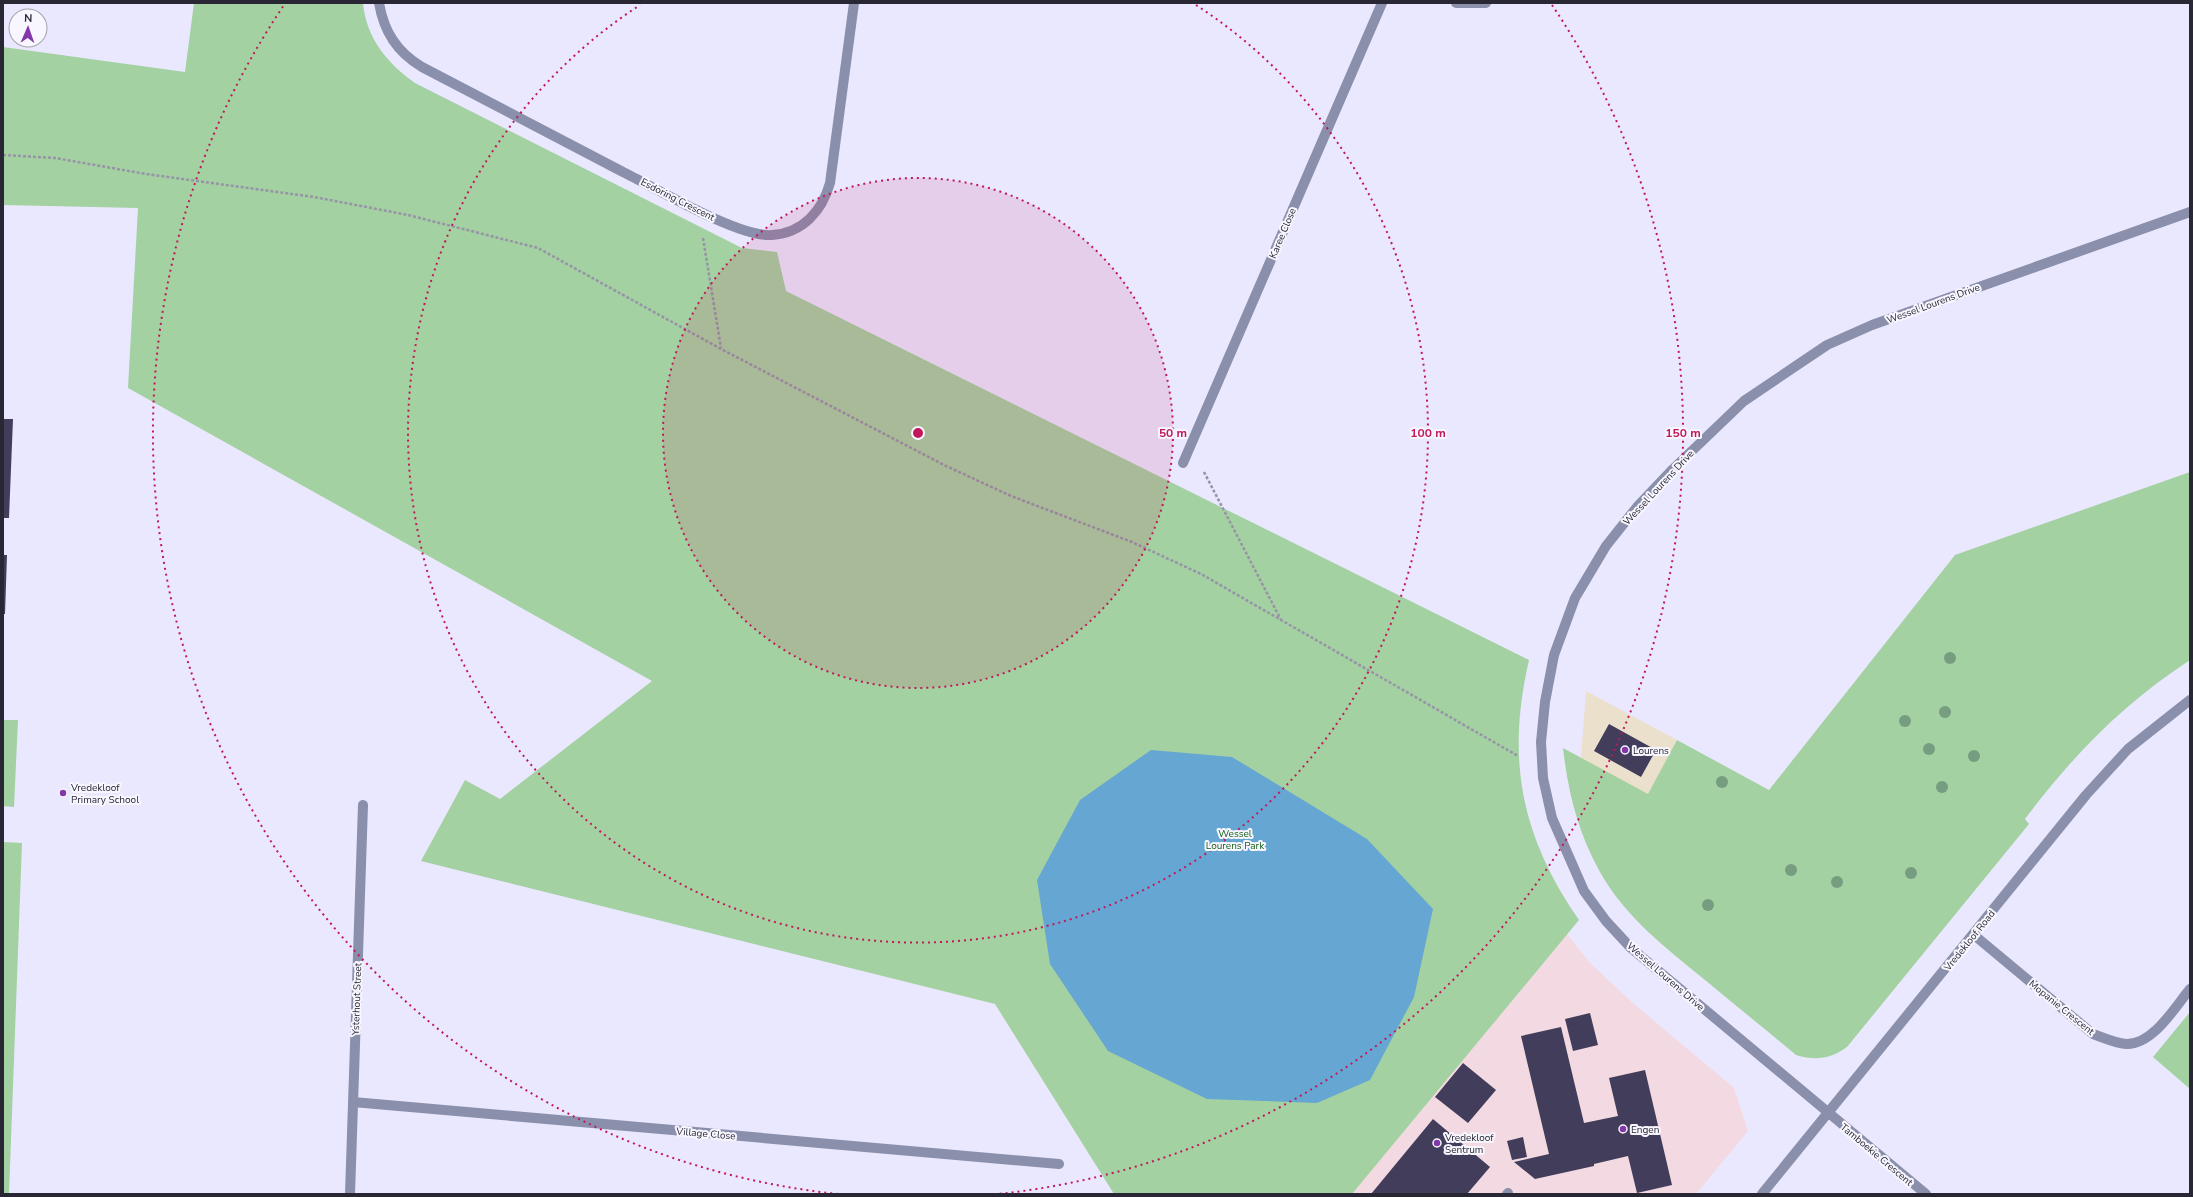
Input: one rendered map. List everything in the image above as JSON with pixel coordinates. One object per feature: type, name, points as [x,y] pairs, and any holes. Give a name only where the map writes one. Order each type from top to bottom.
[{"type":"street","name":"Esdoring Crescent","points":[[379,3],[382,19],[389,35],[409,59],[699,211],[755,235],[787,233],[802,226],[815,214],[825,199],[830,183],[854,3]]},
{"type":"street","name":"Karee Close","points":[[1183,463],[1382,3]]},
{"type":"street","points":[[1456,3],[1486,3]]},
{"type":"street","name":"Wessel Lourens Drive","points":[[1829,1113],[1631,948],[1606,921],[1584,891],[1569,860],[1552,818],[1542,769],[1541,742],[1545,702],[1554,656],[1575,598],[1606,546],[1637,507],[1673,469],[1744,401],[1827,345],[1872,325],[2190,212]]},
{"type":"street","name":"Vredekloof Road","points":[[1762,1194],[1974,935],[2086,795],[2123,754],[2190,700]]},
{"type":"street","name":"Ysterhout Street","points":[[350,1194],[363,805]]},
{"type":"street","name":"Mopanie Crescent","points":[[1974,935],[2093,1034],[2111,1041],[2128,1044],[2144,1039],[2159,1028],[2190,989]]},
{"type":"street","name":"Village Close","points":[[353,1102],[1059,1164]]},
{"type":"street","name":"Tamboekie Crescent","points":[[1829,1113],[1926,1194]]},
{"type":"path","points":[[3,155],[55,158],[146,174],[314,197],[408,215],[538,248],[721,348],[944,465],[1011,496],[1153,552],[1201,574],[1542,769]]},
{"type":"path","points":[[699,211],[721,348]]},
{"type":"path","points":[[1190,445],[1281,620]]},
{"type":"shaded area","points":[[1586,691],[1677,740],[1648,795],[1581,758]]},
{"type":"shaded area","points":[[1567,934],[1590,963],[1634,1004],[1734,1088],[1748,1131],[1696,1194],[1352,1194]]},
{"type":"green space","name":"Wessel Lourens Park","points":[[194,3],[363,3],[369,28],[380,49],[387,59],[415,83],[742,248],[777,252],[786,291],[1529,660],[1522,696],[1519,731],[1519,764],[1524,796],[1532,827],[1543,858],[1559,889],[1579,920],[1352,1194],[1114,1194],[995,1004],[421,861],[465,780],[500,799],[652,681],[128,388],[138,208],[3,205],[3,47],[185,72]]},
{"type":"green space","points":[[2190,472],[2190,660],[2143,694],[2121,713],[2100,732],[2062,773],[2025,819],[2029,824],[1847,1047],[1835,1054],[1823,1058],[1810,1058],[1796,1055],[1661,944],[1621,903],[1600,872],[1592,857],[1580,827],[1571,796],[1563,748],[1648,794],[1677,740],[1769,790],[1955,555]]},
{"type":"green space","points":[[3,720],[18,720],[14,807],[3,806]]},
{"type":"green space","points":[[3,842],[22,843],[9,1194],[3,1194]]},
{"type":"green space","points":[[2190,1012],[2190,1089],[2153,1057]]},
{"type":"water","points":[[1151,750],[1232,757],[1367,839],[1433,909],[1414,997],[1370,1080],[1317,1103],[1207,1099],[1108,1051],[1050,964],[1037,880],[1080,800]]},
{"type":"building","points":[[3,419],[13,419],[9,518],[3,518]]},
{"type":"building","points":[[3,555],[7,555],[5,614],[3,614]]},
{"type":"building","name":"Lourens","points":[[1609,724],[1656,750],[1641,777],[1594,751]]},
{"type":"building","points":[[1590,1013],[1598,1045],[1573,1051],[1565,1019]]},
{"type":"building","points":[[1561,1027],[1584,1123],[1618,1116],[1609,1078],[1645,1070],[1672,1185],[1637,1193],[1628,1156],[1594,1164],[1594,1166],[1535,1179],[1514,1162],[1549,1154],[1521,1036]]},
{"type":"building","points":[[1463,1063],[1496,1090],[1468,1123],[1435,1097]]},
{"type":"building","name":"Vredekloof Sentrum","points":[[1433,1119],[1490,1167],[1467,1194],[1371,1194]]},
{"type":"building","points":[[1523,1137],[1527,1157],[1512,1160],[1507,1141]]},
{"type":"place","name":"Lourens","points":[[1625,750]]},
{"type":"place","name":"Vredekloof Primary School","points":[[63,793]]},
{"type":"place","name":"Engen","points":[[1623,1129]]},
{"type":"place","name":"Vredekloof Sentrum","points":[[1437,1143]]}]
